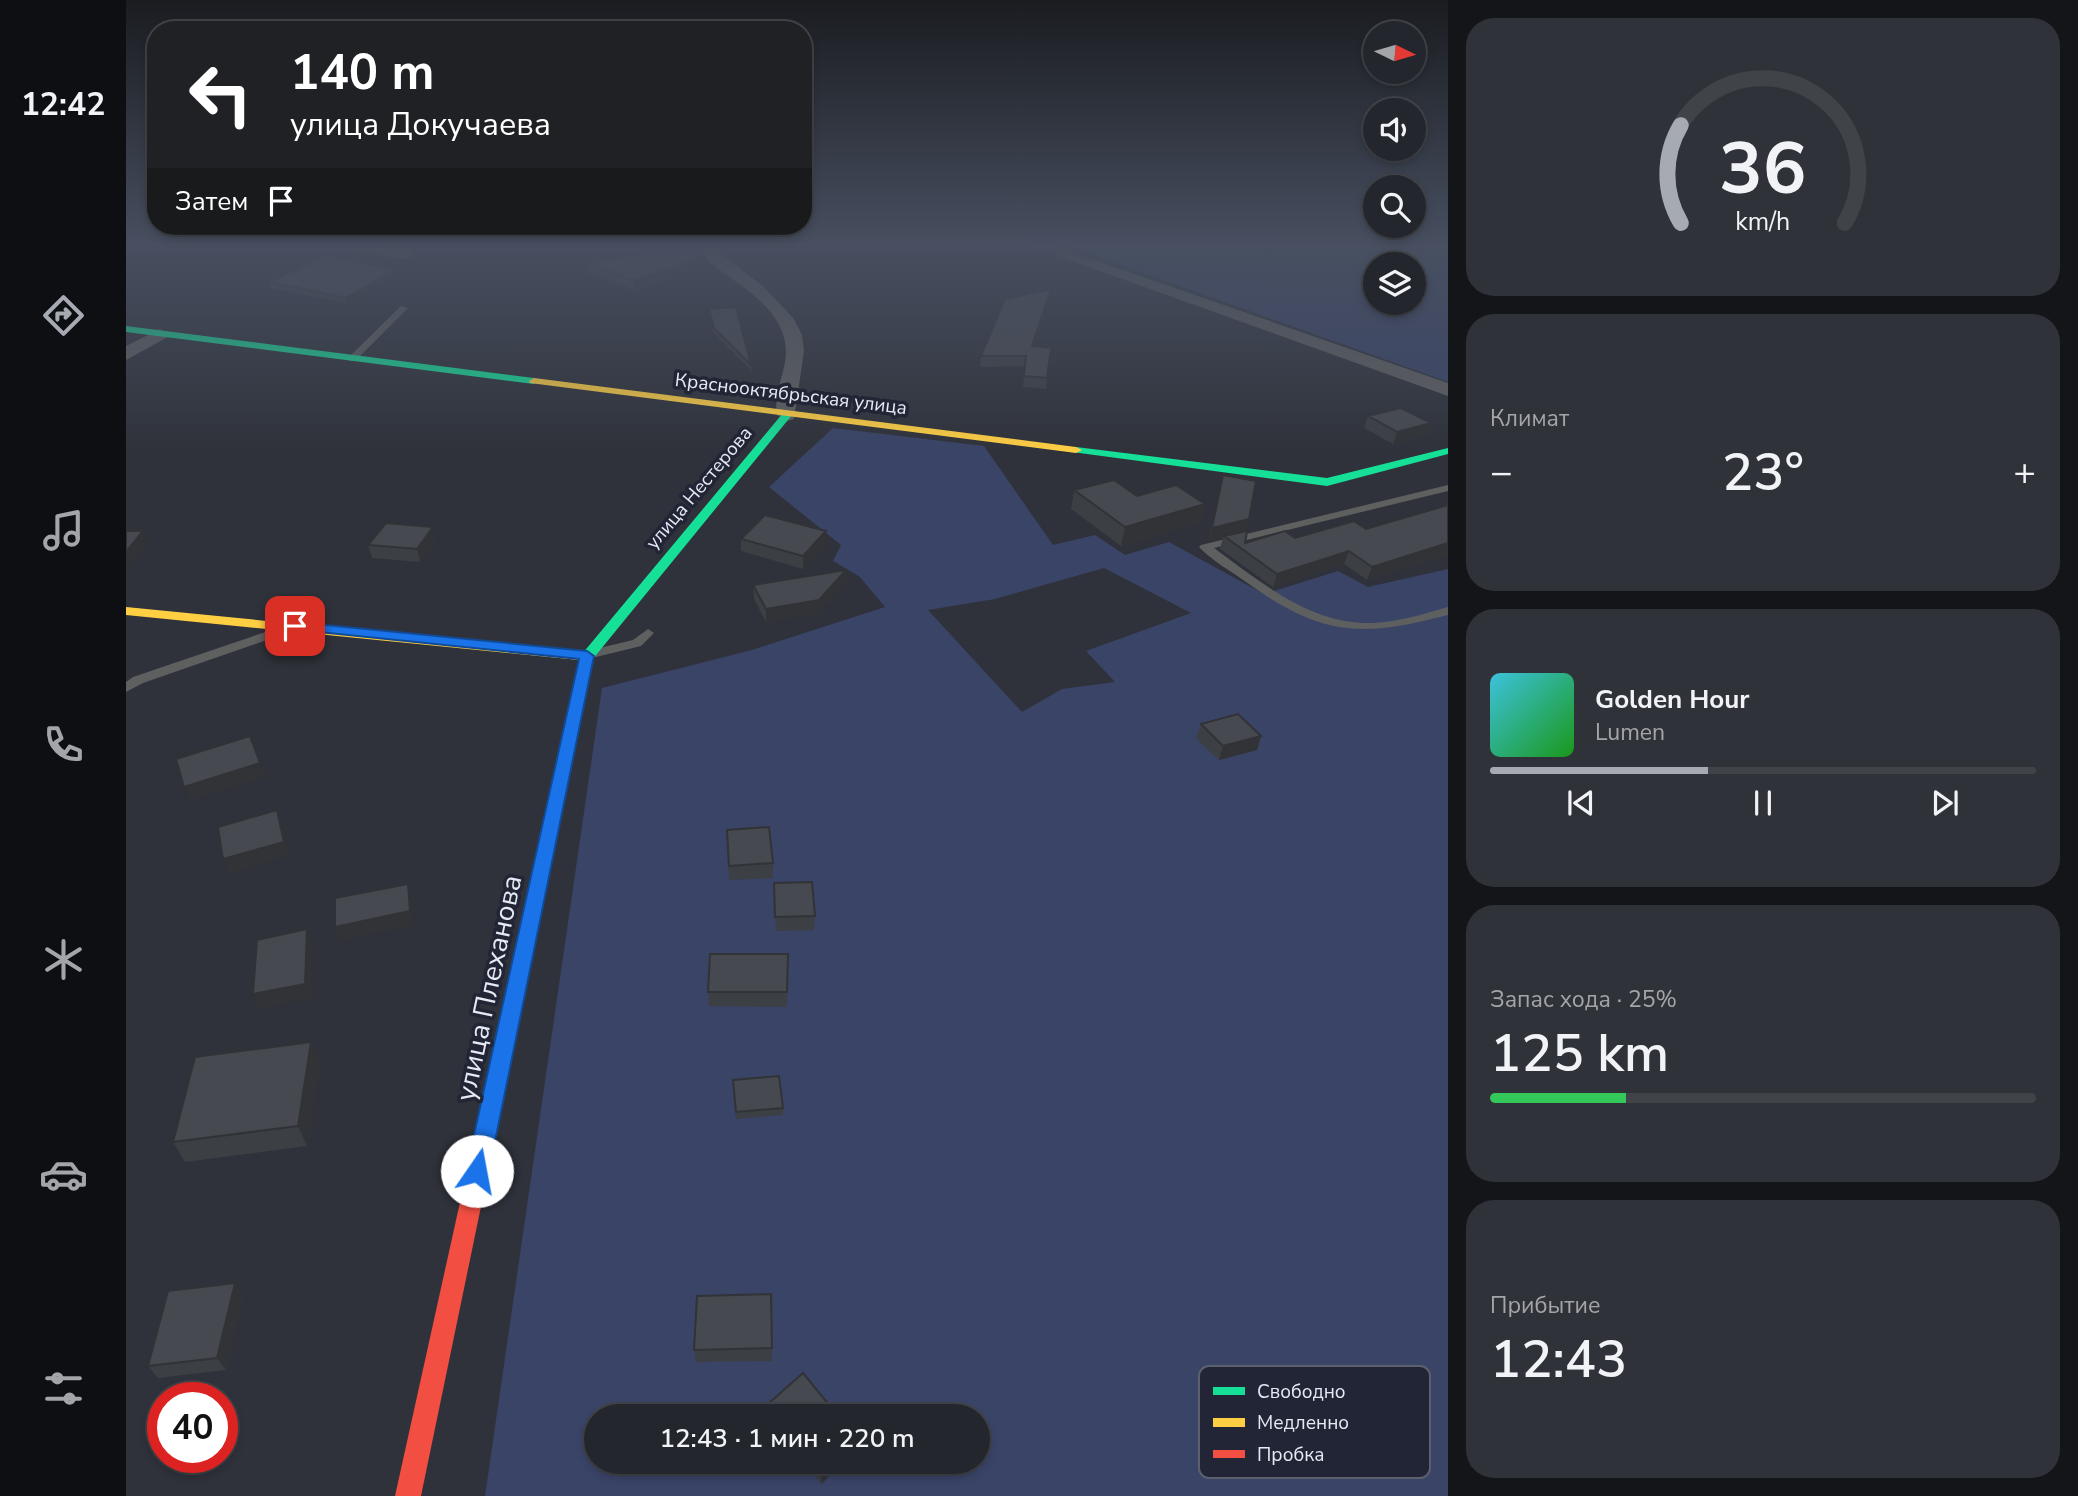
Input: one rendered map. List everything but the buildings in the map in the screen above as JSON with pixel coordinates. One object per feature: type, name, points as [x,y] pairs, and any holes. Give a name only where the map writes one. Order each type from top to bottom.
[{"type":"street","points":[[781,314],[788,321],[796,350],[783,401],[787,415]]},
{"type":"street","points":[[1231,314],[1448,390]]},
{"type":"street","name":"Краснооктябрьская улица","points":[[126,330],[1327,482],[1448,451]]},
{"type":"street","points":[[126,354],[160,334]]},
{"type":"street","name":"улица Нестерова","points":[[587,656],[787,415]]},
{"type":"street","points":[[126,611],[587,656]]},
{"type":"street","name":"улица Плеханова","points":[[408,1496],[587,656]]},
{"type":"lane","points":[[352,359],[398,314]]},
{"type":"lane","points":[[1448,488],[1205,547],[1285,604],[1327,623],[1362,628],[1410,623],[1448,611]]},
{"type":"lane","points":[[126,688],[138,680],[295,626]]},
{"type":"lane","points":[[587,656],[637,643],[648,633]]},
{"type":"shaded area","points":[[1257,314],[1426,315],[1448,314],[1448,382]]},
{"type":"shaded area","points":[[833,428],[984,446],[1053,545],[1095,535],[1125,555],[1169,542],[1264,594],[1338,571],[1368,587],[1448,569],[1448,1496],[485,1496],[602,688],[752,650],[885,607],[860,577],[833,561],[841,545],[769,487]],"holes":[[[1104,568],[1191,613],[1086,651],[1115,682],[1062,689],[1022,712],[928,610],[995,599]]]},
{"type":"traffic: fast","points":[[126,329],[534,381]]},
{"type":"traffic: fast","points":[[587,657],[787,415]]},
{"type":"traffic: fast","points":[[1076,450],[1327,482],[1448,451]]},
{"type":"traffic: slow","points":[[534,381],[1076,450]]},
{"type":"traffic: slow","points":[[126,611],[587,656]]},
{"type":"traffic: slow","points":[[501,1062],[587,657]]},
{"type":"traffic: jam","points":[[408,1496],[501,1062]]},
{"type":"route","points":[[295,626],[587,656],[477,1171]]}]
